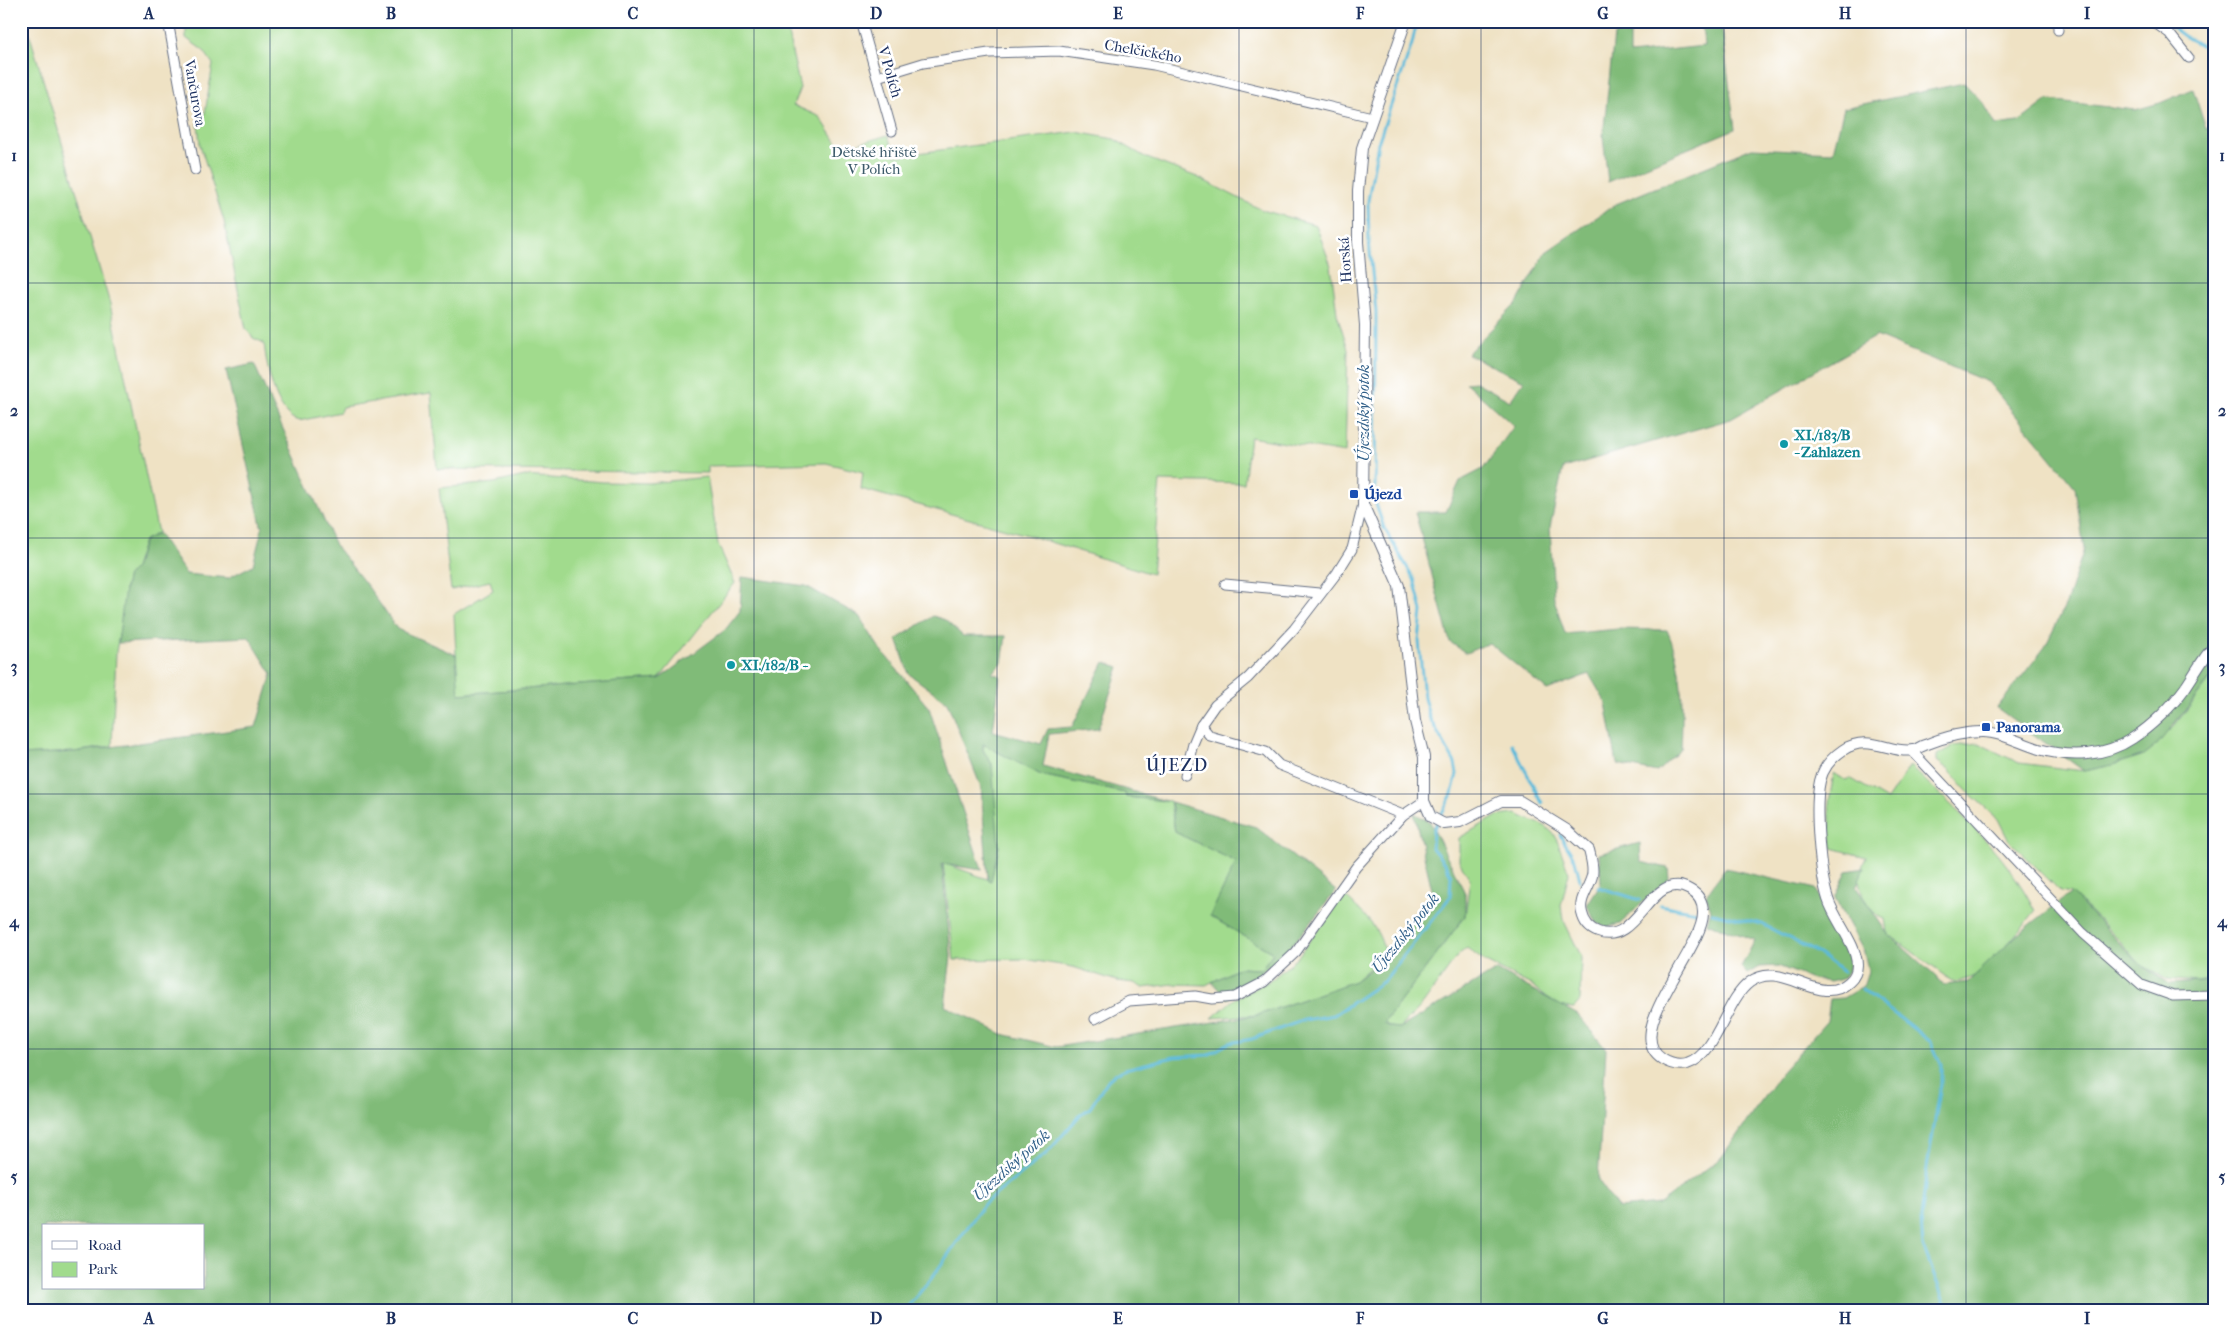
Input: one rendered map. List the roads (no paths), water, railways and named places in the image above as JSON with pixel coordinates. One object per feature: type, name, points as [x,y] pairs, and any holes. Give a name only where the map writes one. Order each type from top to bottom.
[{"type":"street","name":"Vančurova","points":[[168,21],[195,170]]},
{"type":"street","name":"V Polích","points":[[861,21],[892,131]]},
{"type":"street","name":"Horská","points":[[1362,504],[1364,325],[1358,242],[1358,191],[1362,148],[1406,21]]},
{"type":"street","points":[[2152,21],[2170,33],[2189,58]]},
{"type":"street","name":"Chelčického","points":[[877,77],[923,63],[989,53],[1059,51],[1154,65],[1372,117]]},
{"type":"street","points":[[1186,775],[1193,744],[1201,724],[1215,705],[1248,678],[1294,629],[1337,573],[1352,549],[1362,504]]},
{"type":"street","points":[[1362,504],[1399,586],[1415,721],[1424,757],[1424,801],[1432,817],[1444,824],[1460,822],[1501,801],[1520,801],[1548,817],[1589,850],[1592,877],[1583,897],[1580,910],[1589,927],[1602,934],[1616,934],[1628,927],[1653,898],[1667,888],[1680,886],[1692,891],[1700,899],[1703,908],[1703,921],[1697,937],[1655,1014],[1651,1026],[1650,1037],[1652,1047],[1659,1058],[1674,1065],[1687,1064],[1696,1059],[1709,1045],[1740,993],[1750,982],[1762,976],[1776,975],[1826,991],[1840,989],[1853,979],[1857,966],[1854,953],[1828,900],[1824,882],[1819,815],[1820,782],[1830,761],[1845,748],[1864,743],[1912,751],[1962,734],[1986,732],[2042,750],[2086,756],[2108,751],[2133,738],[2160,715],[2182,692],[2215,645]]},
{"type":"street","points":[[1226,584],[1320,594]]},
{"type":"street","points":[[1201,724],[1210,736],[1266,752],[1279,765],[1403,815]]},
{"type":"street","points":[[1912,751],[2083,933],[2142,985],[2174,996],[2215,995]]},
{"type":"street","points":[[1096,1019],[1129,1001],[1195,996],[1212,999],[1235,997],[1264,982],[1296,952],[1356,867],[1403,815],[1424,801]]},
{"type":"waterway","points":[[2164,21],[2184,36],[2215,53]]},
{"type":"waterway","name":"Újezdský potok","points":[[904,1311],[931,1279],[984,1204],[1048,1152],[1080,1115],[1090,1108],[1108,1080],[1115,1074],[1125,1069],[1174,1057],[1208,1055],[1229,1043],[1252,1039],[1304,1020],[1334,1015],[1384,981],[1450,897],[1451,875],[1432,848],[1433,830],[1452,794],[1457,774],[1455,763],[1430,719],[1424,698],[1419,641],[1422,611],[1414,579],[1384,528],[1375,501],[1376,312],[1369,241],[1368,201],[1378,143],[1412,44],[1415,30]]},
{"type":"waterway","points":[[1512,744],[1542,803]]},
{"type":"waterway","points":[[1560,835],[1575,860],[1580,880]]},
{"type":"waterway","points":[[1598,887],[1640,900]]},
{"type":"waterway","points":[[1660,905],[1696,912]]},
{"type":"waterway","points":[[1712,913],[1762,924],[1819,954],[1843,972]]},
{"type":"waterway","points":[[1862,989],[1931,1042],[1941,1064],[1941,1084],[1927,1168],[1921,1219],[1923,1246],[1948,1311]]},
{"type":"place","name":"XI./183/B - Zahlazen","points":[[1784,444]]},
{"type":"place","name":"Újezd","points":[[1354,494]]},
{"type":"place","name":"XI./182/B -","points":[[731,665]]},
{"type":"place","name":"Panorama","points":[[1986,727]]},
{"type":"district","name":"ÚJEZD","points":[[1177,765]]},
{"type":"park label","name":"Dětské hřiště V Polích","points":[[874,160]]}]
